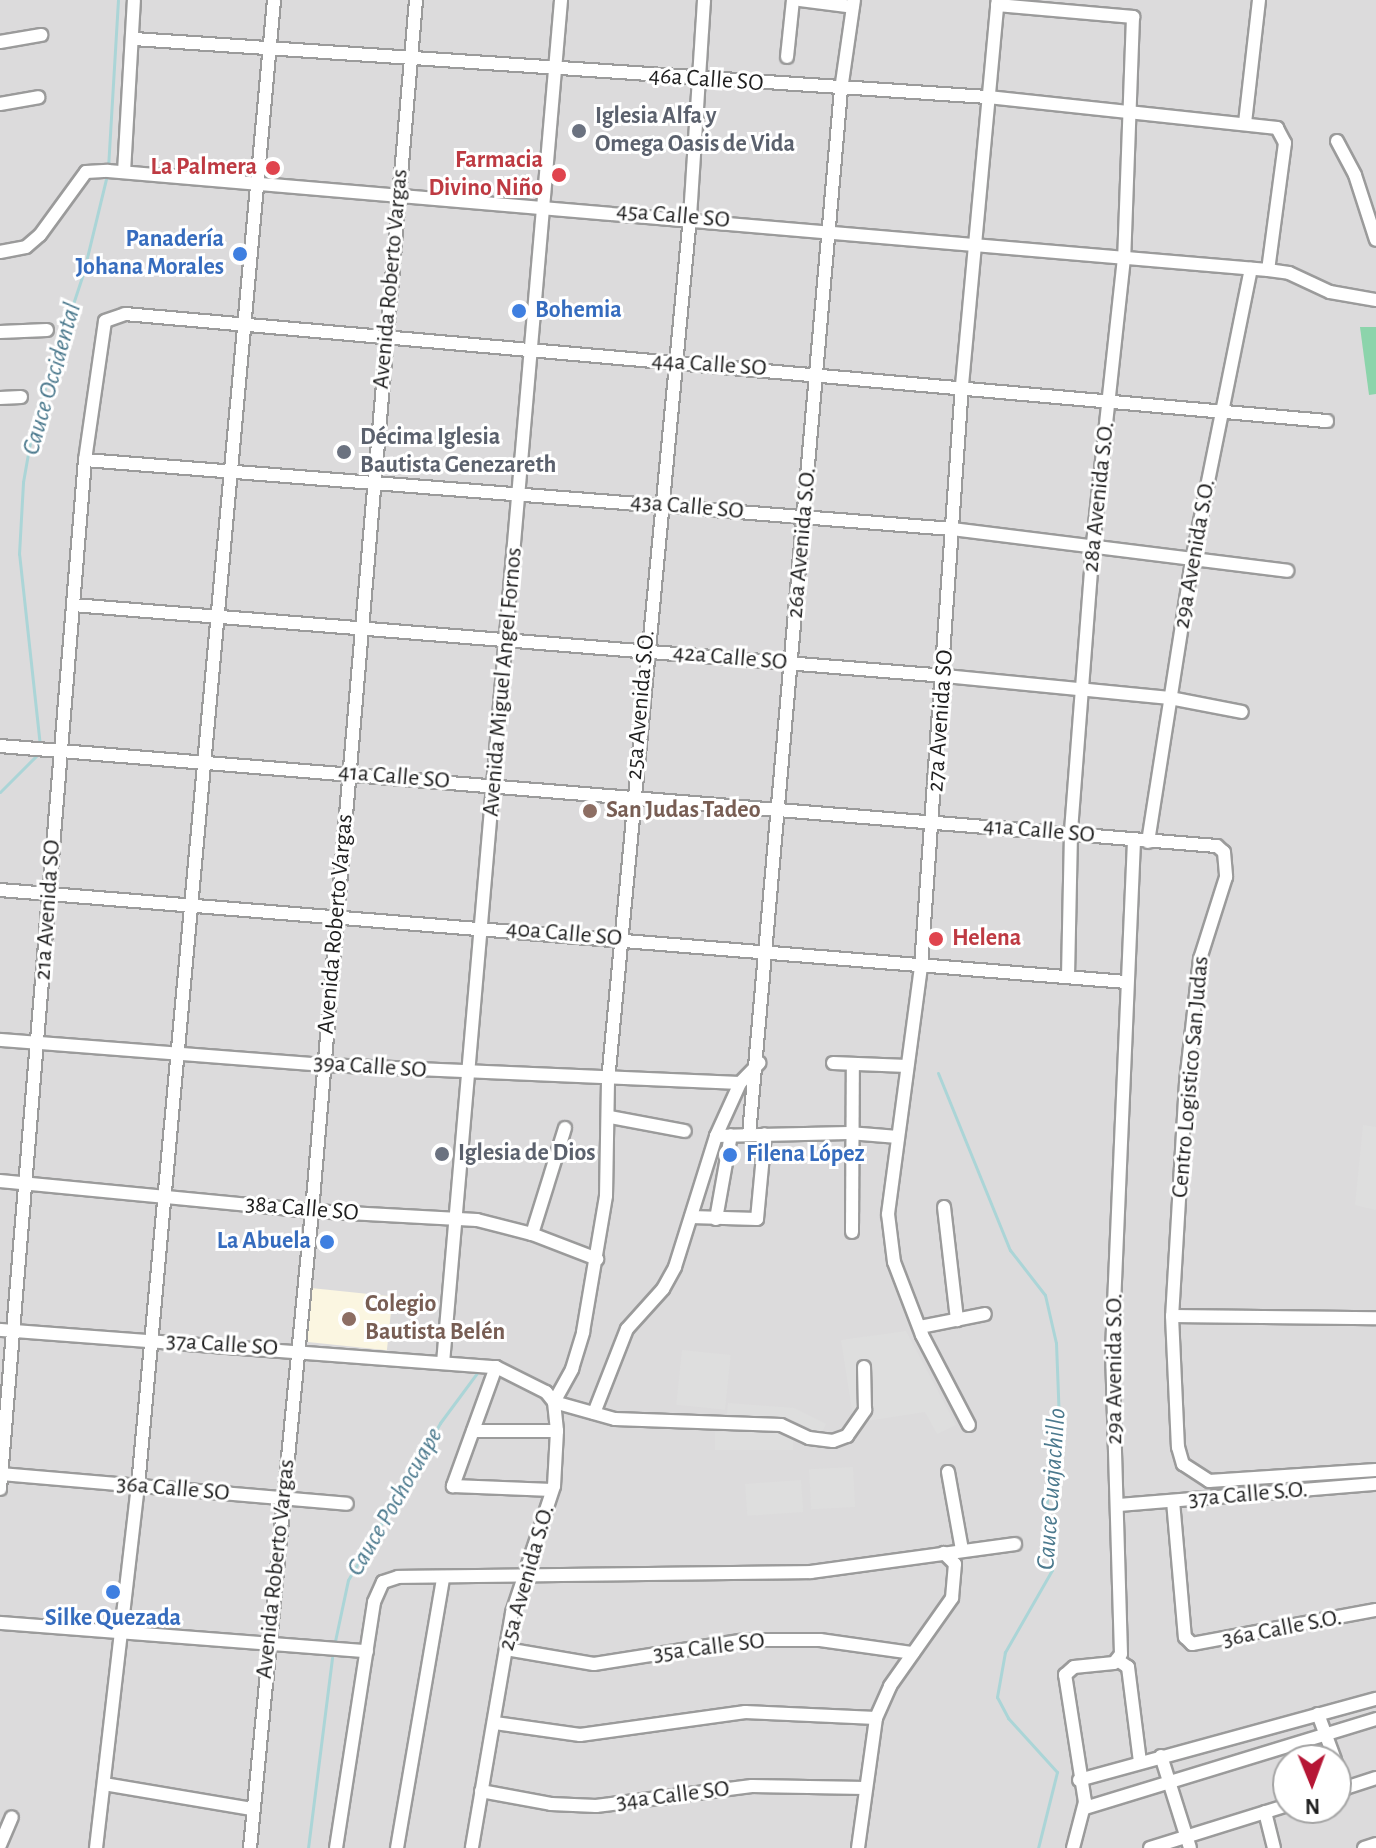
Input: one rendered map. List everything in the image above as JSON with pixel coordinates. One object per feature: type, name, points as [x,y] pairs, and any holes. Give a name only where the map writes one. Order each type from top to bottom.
[{"type":"street","points":[[124,172],[134,0]]},
{"type":"street","points":[[96,1848],[138,1486],[274,0]]},
{"type":"street","name":"Avenida Roberto Vargas","points":[[250,1848],[312,1211],[416,0]]},
{"type":"street","name":"Avenida Miguel Angel Fornos","points":[[443,1363],[561,0]]},
{"type":"street","name":"25a Avenida S.O.","points":[[472,1848],[506,1649],[552,1490],[557,1431],[554,1402],[572,1369],[597,1259],[610,1117],[608,1081],[645,651],[690,217],[704,0]]},
{"type":"street","points":[[787,57],[793,0]]},
{"type":"street","points":[[800,0],[854,4]]},
{"type":"street","points":[[1245,123],[1259,0]]},
{"type":"street","name":"28a Avenida S.O.","points":[[998,3],[1133,17],[1124,258],[1093,545],[1071,833],[1068,977]]},
{"type":"street","name":"27a Avenida SO","points":[[969,1425],[920,1327],[894,1262],[888,1214],[921,967],[945,676],[962,385],[998,3]]},
{"type":"street","name":"26a Avenida S.O.","points":[[749,1135],[759,1063],[762,950],[792,663],[841,90],[854,4]]},
{"type":"street","points":[[0,42],[41,35]]},
{"type":"street","name":"46a Calle SO","points":[[134,39],[1130,108],[1277,128],[1285,143],[1268,270]]},
{"type":"street","points":[[0,104],[38,97]]},
{"type":"street","points":[[1337,141],[1355,175],[1376,240]]},
{"type":"street","name":"45a Calle SO","points":[[0,252],[26,247],[40,235],[86,172],[124,172],[543,204],[1268,270],[1289,273],[1341,296],[1376,300]]},
{"type":"street","name":"29a Avenida S.O.","points":[[1140,1762],[1128,1667],[1119,1661],[1119,1505],[1112,1351],[1127,982],[1141,841],[1170,698],[1193,556],[1251,269]]},
{"type":"street","name":"44a Calle SO","points":[[100,331],[113,314],[962,385],[1222,408],[1327,421]]},
{"type":"street","points":[[0,332],[47,330]]},
{"type":"street","name":"21a Avenida SO","points":[[0,1489],[7,1330],[25,1183],[85,460],[100,331]]},
{"type":"street","points":[[0,398],[21,397]]},
{"type":"street","name":"43a Calle SO","points":[[85,460],[952,529],[1193,556],[1287,571]]},
{"type":"street","name":"42a Calle SO","points":[[73,605],[945,676],[1170,698],[1242,712]]},
{"type":"street","name":"41a Calle SO","points":[[0,746],[1217,846]]},
{"type":"street","name":"Centro Logistico San Judas","points":[[1217,846],[1224,852],[1226,877],[1207,929],[1193,1003],[1172,1316],[1178,1447],[1183,1464],[1197,1477],[1232,1482],[1376,1470]]},
{"type":"street","name":"40a Calle SO","points":[[0,890],[1127,982]]},
{"type":"street","name":"39a Calle SO","points":[[0,1040],[179,1050],[325,1065],[467,1074],[740,1083]]},
{"type":"street","points":[[594,1413],[627,1329],[663,1289],[675,1267],[716,1136],[740,1083],[759,1063]]},
{"type":"street","points":[[833,1063],[907,1066]]},
{"type":"street","points":[[852,1232],[849,1133],[853,1064]]},
{"type":"street","points":[[610,1117],[685,1131]]},
{"type":"street","points":[[532,1234],[565,1128]]},
{"type":"street","points":[[716,1136],[849,1133],[898,1137]]},
{"type":"street","points":[[691,1217],[757,1219],[765,1134]]},
{"type":"street","points":[[716,1219],[731,1135]]},
{"type":"street","name":"38a Calle SO","points":[[0,1181],[312,1211],[477,1220],[532,1234],[597,1259]]},
{"type":"street","points":[[944,1207],[957,1320]]},
{"type":"street","points":[[920,1327],[985,1314]]},
{"type":"street","points":[[1172,1316],[1376,1318]]},
{"type":"street","name":"37a Calle SO","points":[[7,1330],[443,1363]]},
{"type":"street","points":[[443,1363],[496,1367],[546,1392],[554,1402],[594,1413],[673,1423],[781,1425],[809,1438],[833,1441],[847,1436],[865,1410],[864,1367]]},
{"type":"street","points":[[496,1367],[453,1486],[552,1490]]},
{"type":"street","points":[[473,1431],[557,1431]]},
{"type":"street","points":[[948,1472],[962,1550]]},
{"type":"street","name":"36a Calle SO","points":[[1,1474],[347,1504]]},
{"type":"street","name":"37a Calle S.O.","points":[[1119,1505],[1376,1484]]},
{"type":"street","name":"36a Calle S.O.","points":[[1173,1501],[1188,1642],[1221,1642],[1376,1610]]},
{"type":"street","points":[[336,1848],[374,1602],[383,1582],[398,1577],[811,1572],[1015,1544]]},
{"type":"street","points":[[858,1848],[876,1718],[913,1653],[952,1598],[955,1564],[944,1553]]},
{"type":"street","points":[[397,1848],[443,1578]]},
{"type":"street","points":[[0,1623],[367,1651]]},
{"type":"street","name":"35a Calle SO","points":[[506,1649],[594,1664],[746,1640],[820,1640],[913,1653]]},
{"type":"street","points":[[1073,1848],[1085,1808],[1067,1670],[1119,1661]]},
{"type":"street","points":[[1079,1780],[1376,1699]]},
{"type":"street","points":[[495,1723],[580,1735],[745,1712],[876,1718]]},
{"type":"street","points":[[1318,1714],[1330,1744]]},
{"type":"street","points":[[1085,1808],[1376,1719]]},
{"type":"street","points":[[1161,1756],[1189,1842]]},
{"type":"street","points":[[1352,1786],[1376,1778]]},
{"type":"street","points":[[104,1784],[252,1809]]},
{"type":"street","name":"34a Calle SO","points":[[481,1791],[551,1804],[596,1806],[752,1786],[865,1788]]},
{"type":"street","points":[[1150,1848],[1189,1842],[1272,1810]]},
{"type":"street","points":[[1265,1812],[1274,1848]]},
{"type":"street","points":[[0,1845],[12,1817]]},
{"type":"street","points":[[1364,1848],[1376,1844]]},
{"type":"shaded area","points":[[0,0],[1376,0],[1376,1848],[0,1848]]},
{"type":"shaded area","points":[[1363,1125],[1376,1127],[1376,1210],[1355,1205]]},
{"type":"shaded area","name":"Colegio Bautista Belén","points":[[311,1288],[393,1297],[387,1350],[305,1342]]},
{"type":"shaded area","points":[[906,1331],[956,1425],[937,1434],[925,1412],[854,1423],[841,1340]]},
{"type":"shaded area","points":[[682,1350],[731,1355],[725,1410],[676,1405]]},
{"type":"shaded area","points":[[728,1403],[794,1408],[826,1424],[821,1434],[790,1419],[727,1414]]},
{"type":"shaded area","points":[[715,1432],[793,1432],[793,1450],[715,1450]]},
{"type":"shaded area","points":[[853,1467],[855,1507],[811,1509],[809,1469]]},
{"type":"shaded area","points":[[801,1480],[803,1512],[747,1516],[745,1484]]},
{"type":"green space","points":[[1360,327],[1376,327],[1376,394],[1369,395]]},
{"type":"waterway","name":"Cauce Occidental","points":[[108,168],[118,0]]},
{"type":"waterway","name":"Cauce Occidental","points":[[40,746],[19,554],[23,482],[33,425],[83,274],[107,175]]},
{"type":"waterway","name":"Cauce Occidental","points":[[0,792],[38,754]]},
{"type":"waterway","name":"Cauce Cuajachillo","points":[[938,1073],[1010,1250],[1045,1295],[1056,1343],[1060,1447],[1050,1457],[1046,1514],[1054,1547],[1052,1570],[1005,1652],[997,1697],[1008,1718],[1057,1772],[1038,1848]]},
{"type":"waterway","name":"Cauce Pochocuape","points":[[335,1641],[348,1580],[440,1423],[477,1373]]},
{"type":"waterway","name":"Cauce Pochocuape","points":[[308,1848],[332,1658]]},
{"type":"place","name":"Iglesia Alfa y Omega Oasis de Vida","points":[[579,131]]},
{"type":"place","name":"La Palmera","points":[[273,168]]},
{"type":"place","name":"Farmacia Divino Niño","points":[[559,175]]},
{"type":"place","name":"Panadería Johana Morales","points":[[240,254]]},
{"type":"place","name":"Bohemia","points":[[519,311]]},
{"type":"place","name":"Décima Iglesia Bautista Genezareth","points":[[344,452]]},
{"type":"place","name":"San Judas Tadeo","points":[[590,811]]},
{"type":"place","name":"Helena","points":[[936,939]]},
{"type":"place","name":"Iglesia de Dios","points":[[442,1154]]},
{"type":"place","name":"Filena López","points":[[730,1155]]},
{"type":"place","name":"La Abuela","points":[[327,1242]]},
{"type":"place","name":"Colegio Bautista Belén","points":[[349,1319]]},
{"type":"place","name":"Silke Quezada","points":[[113,1592]]}]
